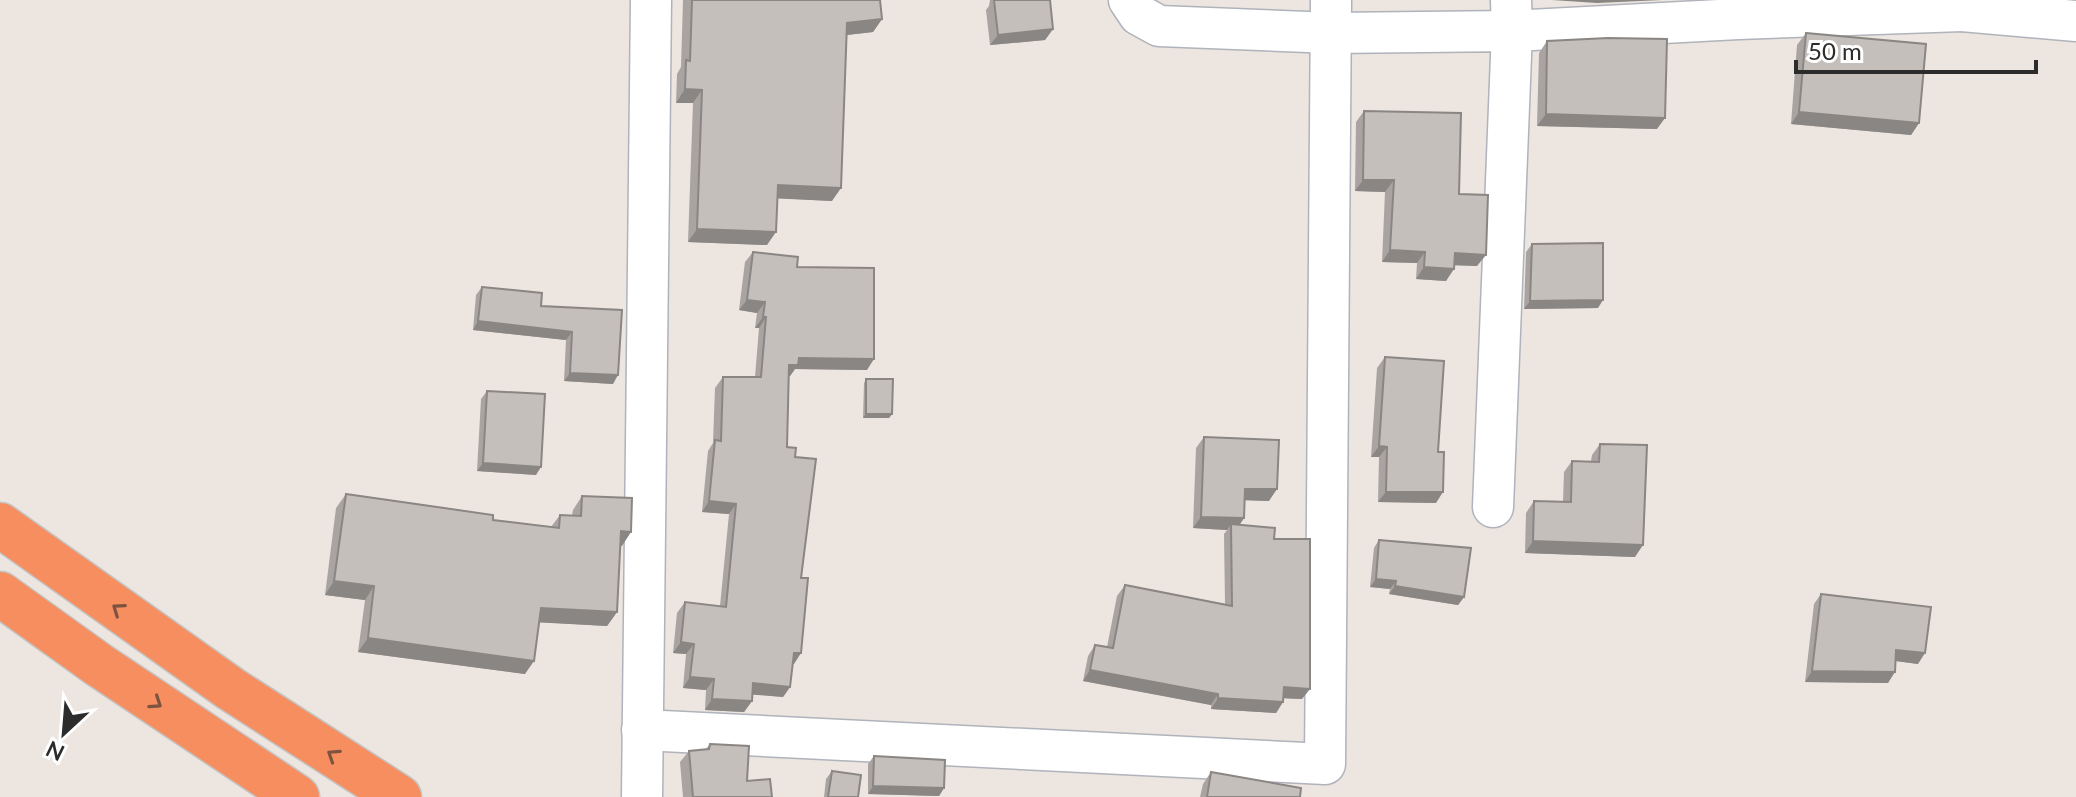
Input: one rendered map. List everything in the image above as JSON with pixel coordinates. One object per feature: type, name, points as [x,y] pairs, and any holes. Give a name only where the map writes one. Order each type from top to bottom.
[{"type":"highway","points":[[0,525],[231,689],[399,797]]},
{"type":"highway","points":[[0,594],[99,665],[297,797]]},
{"type":"street","points":[[642,797],[651,0]]},
{"type":"street","points":[[1129,0],[1139,15],[1159,26],[1332,16],[1512,16],[1962,6],[2076,21]]},
{"type":"street","points":[[642,730],[1325,764],[1332,16]]},
{"type":"street","points":[[1493,507],[1512,16]]},
{"type":"building","points":[[692,0],[880,0],[882,19],[847,23],[841,188],[778,185],[776,232],[697,229],[702,90],[685,89],[686,60],[690,61]]},
{"type":"building","points":[[994,0],[1050,0],[1053,29],[998,35]]},
{"type":"building","points":[[1806,33],[1926,44],[1919,123],[1799,112]]},
{"type":"building","points":[[1667,39],[1665,118],[1546,114],[1547,41]]},
{"type":"building","points":[[1364,111],[1461,113],[1459,194],[1488,195],[1486,255],[1455,253],[1454,269],[1424,267],[1425,252],[1390,250],[1394,180],[1363,180]]},
{"type":"building","points":[[1603,243],[1603,300],[1530,301],[1532,244]]},
{"type":"building","points":[[753,252],[798,257],[797,267],[874,268],[874,359],[799,358],[798,365],[789,365],[787,447],[796,448],[795,457],[816,459],[801,578],[808,578],[801,653],[794,653],[790,687],[753,683],[752,701],[712,699],[714,679],[690,677],[694,644],[681,642],[685,602],[726,607],[736,504],[709,501],[715,440],[721,441],[723,377],[761,377],[765,302],[747,300]]},
{"type":"building","points":[[482,287],[542,293],[541,306],[622,310],[618,375],[570,373],[572,332],[478,321]]},
{"type":"building","points":[[1385,357],[1444,361],[1438,452],[1444,452],[1443,492],[1386,492],[1387,447],[1379,446]]},
{"type":"building","points":[[866,379],[893,379],[892,414],[866,414]]},
{"type":"building","points":[[487,391],[545,394],[541,467],[483,463]]},
{"type":"building","points":[[1204,437],[1279,440],[1277,489],[1245,489],[1244,518],[1201,517]]},
{"type":"building","points":[[1600,444],[1647,445],[1643,545],[1533,541],[1534,501],[1571,502],[1572,461],[1599,462]]},
{"type":"building","points":[[346,494],[493,515],[493,520],[559,528],[560,515],[581,516],[582,496],[632,498],[631,532],[621,531],[617,612],[541,608],[534,661],[368,638],[374,586],[334,581]]},
{"type":"building","points":[[1231,524],[1275,528],[1274,539],[1310,539],[1310,689],[1284,687],[1283,702],[1218,698],[1218,694],[1090,670],[1095,645],[1113,648],[1125,585],[1232,606]]},
{"type":"building","points":[[1379,540],[1471,548],[1464,597],[1395,586],[1396,581],[1376,579]]},
{"type":"building","points":[[1821,594],[1931,607],[1925,653],[1896,650],[1895,672],[1812,671]]},
{"type":"building","points":[[710,744],[749,746],[747,781],[770,779],[772,797],[693,797],[689,751],[709,749]]},
{"type":"building","points":[[874,756],[945,760],[944,788],[873,786]]},
{"type":"building","points":[[832,771],[861,775],[858,797],[828,797]]},
{"type":"building","points":[[1211,772],[1301,788],[1300,797],[1207,797]]}]
